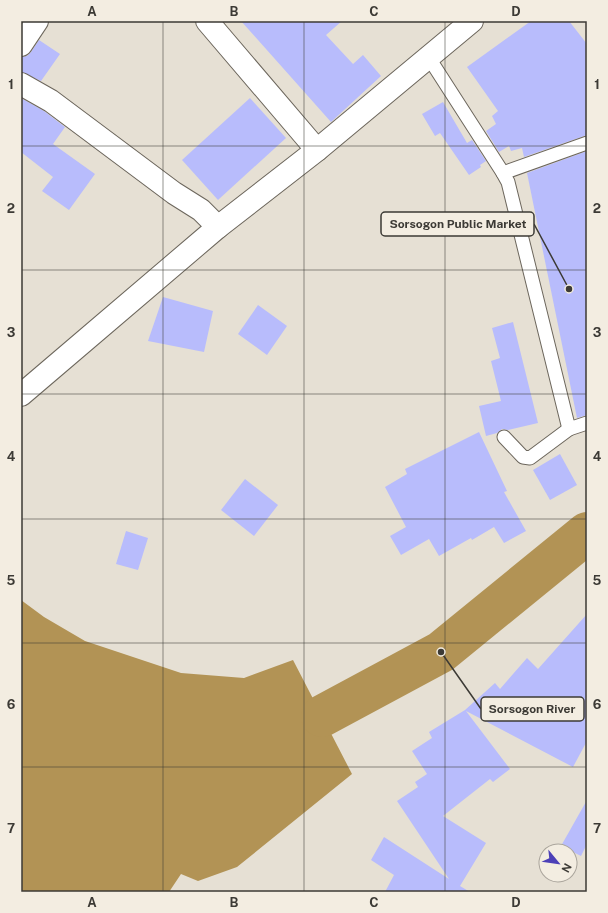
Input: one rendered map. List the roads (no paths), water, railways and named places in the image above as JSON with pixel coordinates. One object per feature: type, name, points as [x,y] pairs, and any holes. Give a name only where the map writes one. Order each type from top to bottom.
[{"type":"street","points":[[21,45],[37,21]]},
{"type":"street","points":[[207,21],[317,150]]},
{"type":"street","points":[[21,395],[218,226],[317,150],[472,21]]},
{"type":"street","points":[[21,84],[51,101],[174,193],[201,210],[218,226]]},
{"type":"lane","points":[[429,58],[508,182],[569,429]]},
{"type":"lane","points":[[502,173],[587,143]]},
{"type":"lane","points":[[504,437],[523,457],[530,458],[569,429],[587,423]]},
{"type":"waterway","points":[[322,716],[441,652],[587,533]]},
{"type":"place","name":"Sorsogon Public Market","points":[[569,289]]},
{"type":"place","name":"Sorsogon River","points":[[441,652]]}]
